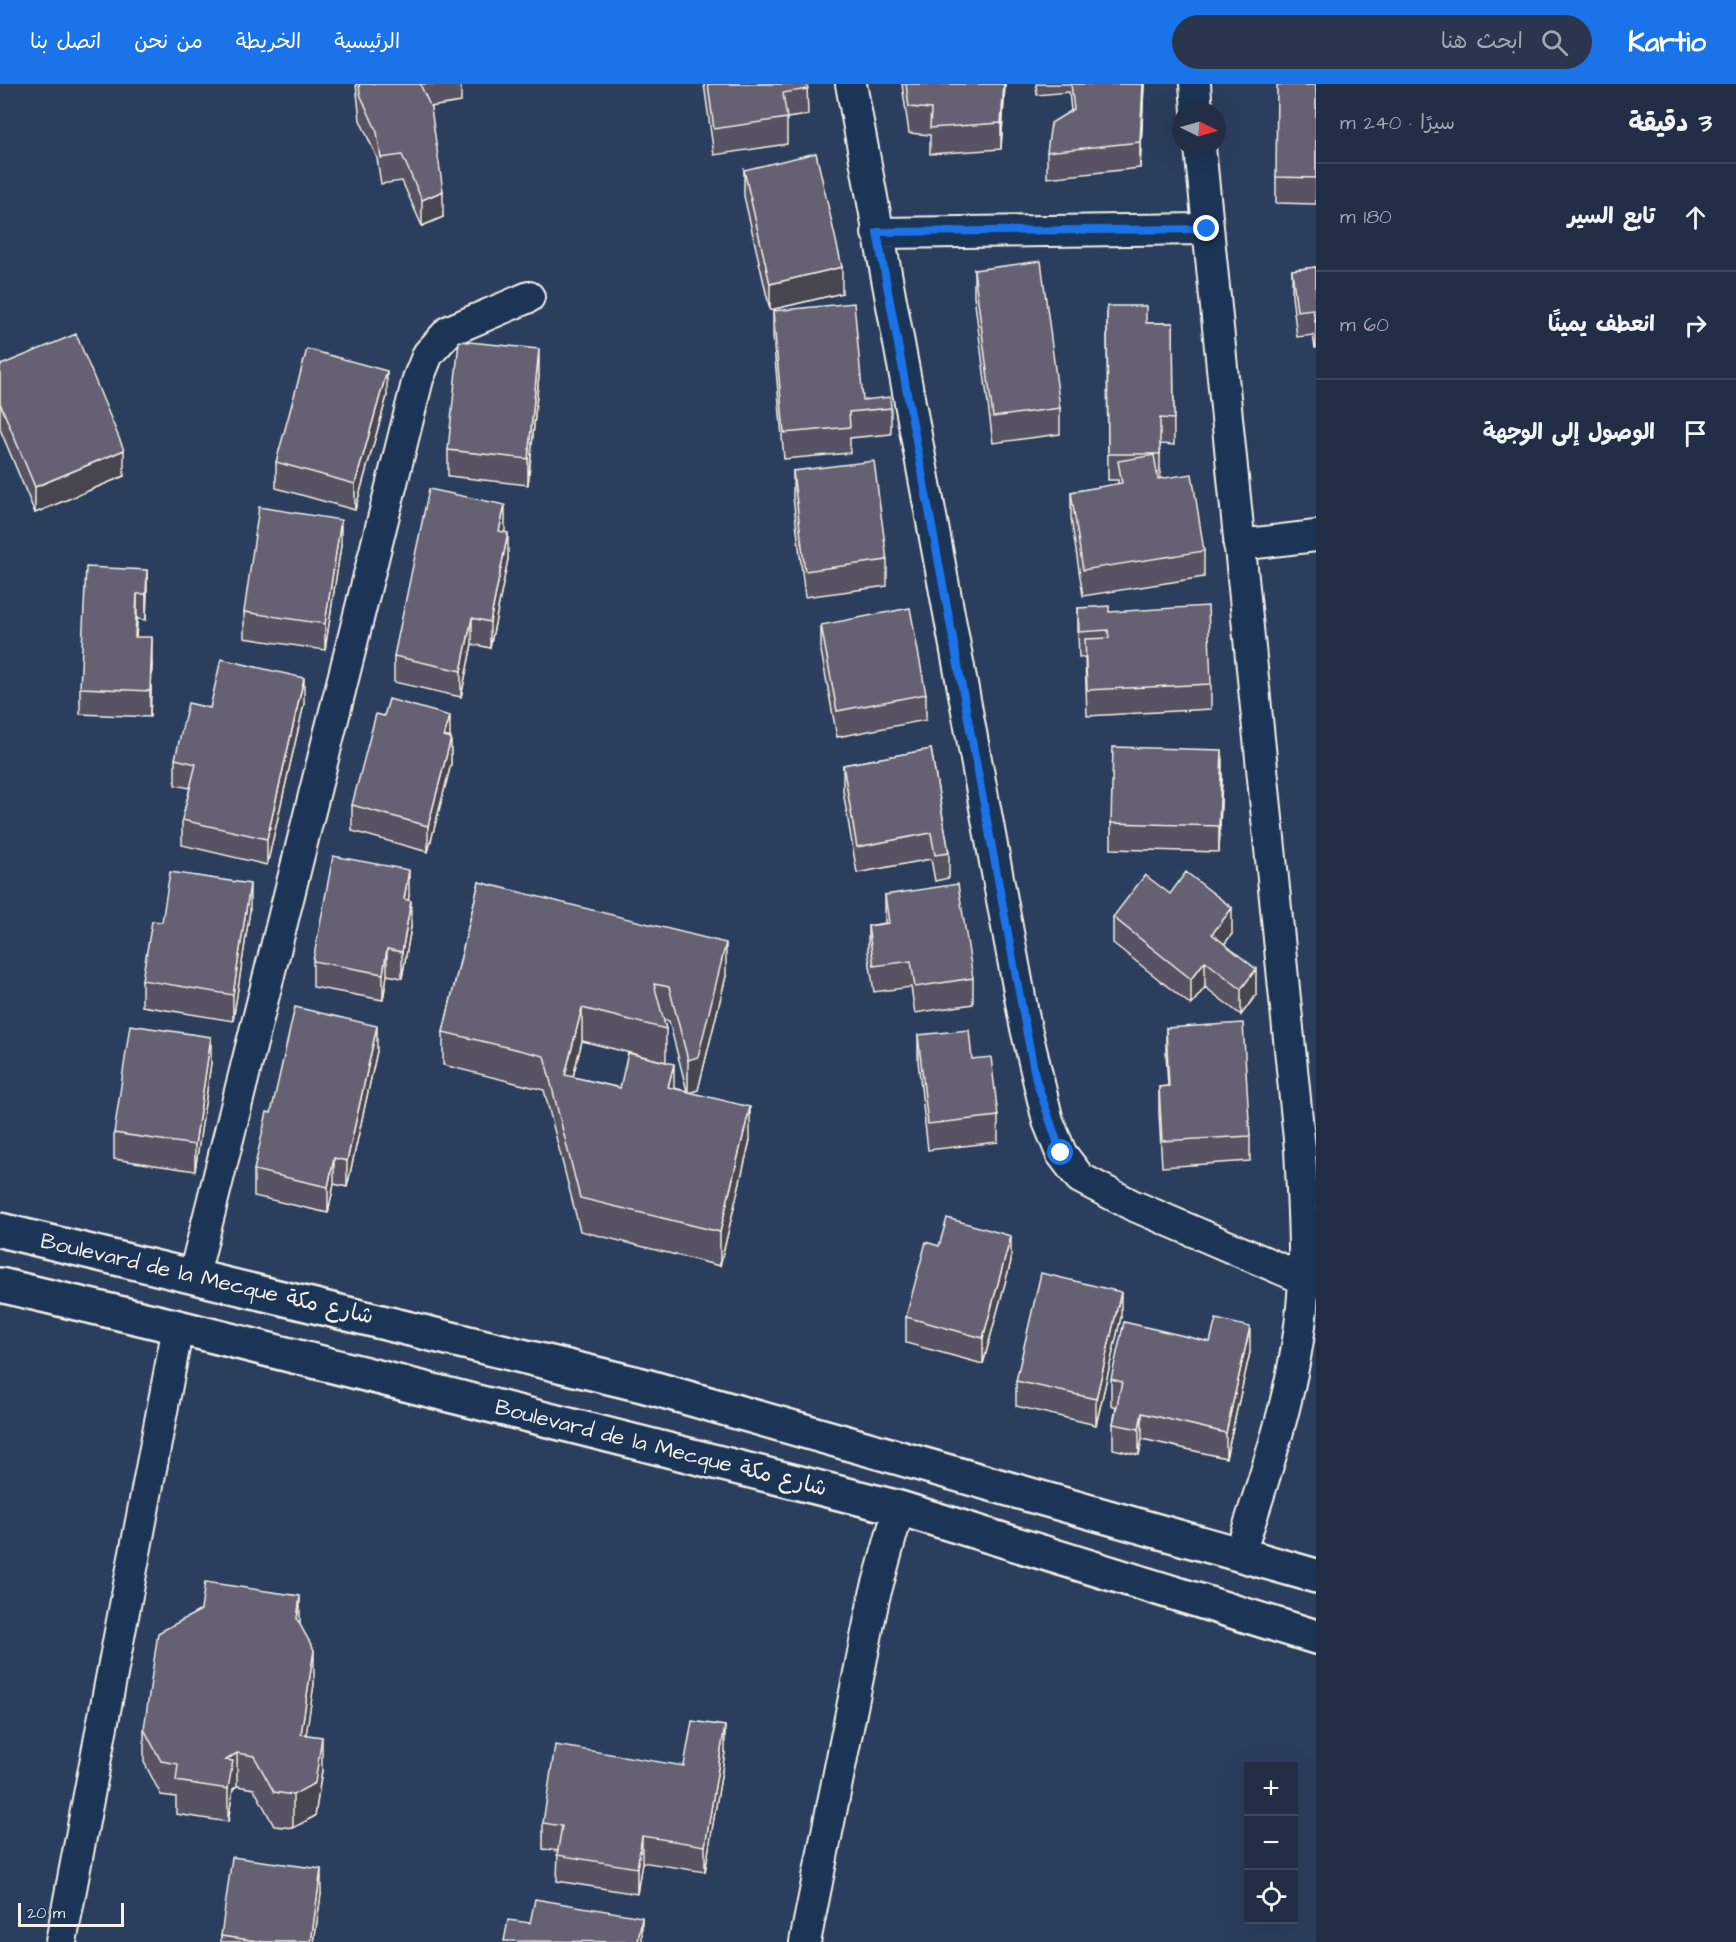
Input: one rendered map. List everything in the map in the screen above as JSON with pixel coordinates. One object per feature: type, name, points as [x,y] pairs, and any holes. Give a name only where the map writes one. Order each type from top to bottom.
[{"type":"main road","name":"Boulevard de la Mecque شارع مكة","points":[[0,1230],[642,1385],[1316,1576]]},
{"type":"main road","name":"Boulevard de la Mecque شارع مكة","points":[[0,1285],[177,1327],[899,1508],[1316,1636]]},
{"type":"street","points":[[851,84],[1032,1058],[1048,1121],[1061,1153],[1080,1178],[1132,1205],[1304,1279]]},
{"type":"street","points":[[1195,84],[1196,102]]},
{"type":"street","points":[[1201,156],[1300,1149],[1304,1279],[1292,1371],[1273,1452],[1240,1553]]},
{"type":"street","points":[[877,232],[1207,229]]},
{"type":"street","points":[[194,1275],[418,379],[428,354],[449,331],[529,297]]},
{"type":"street","points":[[1239,545],[1316,536]]},
{"type":"street","points":[[61,1942],[177,1327]]},
{"type":"street","points":[[805,1942],[874,1598],[899,1508]]},
{"type":"building","points":[[359,84],[420,84],[431,108],[443,191],[422,200],[402,155],[381,158],[377,132],[360,94]]},
{"type":"building","points":[[708,84],[807,84],[808,89],[783,93],[787,118],[714,129]]},
{"type":"building","points":[[906,84],[1004,84],[1001,123],[930,128],[931,109],[909,107]]},
{"type":"building","points":[[1071,84],[1143,84],[1140,142],[1047,152],[1051,123],[1074,109]]},
{"type":"building","points":[[1277,85],[1316,85],[1316,178],[1276,177]]},
{"type":"building","points":[[816,153],[842,267],[770,284],[744,170]]},
{"type":"building","points":[[1041,261],[1060,408],[993,417],[974,270]]},
{"type":"building","points":[[1316,267],[1315,322],[1313,309],[1297,311],[1292,270]]},
{"type":"building","points":[[854,303],[863,400],[890,397],[891,408],[849,412],[850,427],[784,433],[773,311]]},
{"type":"building","points":[[1107,306],[1146,306],[1146,323],[1173,323],[1174,419],[1160,418],[1160,454],[1108,454]]},
{"type":"building","points":[[76,334],[124,450],[35,487],[0,403],[0,363],[1,365]]},
{"type":"building","points":[[459,341],[539,349],[528,459],[448,450]]},
{"type":"building","points":[[307,349],[387,371],[355,484],[276,462]]},
{"type":"building","points":[[1154,455],[1158,479],[1192,474],[1204,551],[1083,570],[1071,492],[1122,483],[1118,461]]},
{"type":"building","points":[[874,461],[887,560],[805,571],[793,471]]},
{"type":"building","points":[[429,489],[505,505],[499,531],[508,533],[490,622],[472,618],[461,671],[394,656]]},
{"type":"building","points":[[259,507],[341,520],[325,624],[244,612]]},
{"type":"building","points":[[86,567],[147,570],[146,594],[137,594],[135,637],[152,637],[150,691],[80,688]]},
{"type":"building","points":[[1109,606],[1109,612],[1208,606],[1211,684],[1087,690],[1085,639],[1109,638],[1108,630],[1079,632],[1078,608]]},
{"type":"building","points":[[910,608],[926,694],[837,711],[821,625]]},
{"type":"building","points":[[221,659],[304,678],[267,839],[182,820],[196,764],[175,759],[188,703],[210,708]]},
{"type":"building","points":[[389,699],[450,716],[444,736],[451,738],[428,826],[352,805],[376,714],[384,716]]},
{"type":"building","points":[[1113,747],[1222,750],[1219,826],[1111,823]]},
{"type":"building","points":[[931,749],[949,853],[935,855],[931,833],[857,847],[843,765]]},
{"type":"building","points":[[333,856],[409,870],[404,899],[411,901],[402,952],[387,949],[383,974],[313,961]]},
{"type":"building","points":[[170,872],[250,884],[233,995],[142,980],[152,921],[162,922]]},
{"type":"building","points":[[1186,872],[1232,908],[1212,934],[1256,969],[1241,989],[1205,961],[1191,979],[1113,917],[1145,875],[1170,894]]},
{"type":"building","points":[[479,882],[726,943],[698,1057],[688,1060],[669,987],[654,984],[666,1029],[582,1008],[565,1075],[620,1088],[628,1053],[674,1064],[668,1087],[750,1107],[720,1232],[580,1198],[544,1056],[443,1032]]},
{"type":"building","points":[[958,884],[973,978],[915,987],[911,961],[874,966],[868,926],[889,923],[885,895]]},
{"type":"building","points":[[295,1007],[377,1026],[347,1161],[334,1158],[328,1187],[254,1170],[267,1112],[271,1113]]},
{"type":"building","points":[[1243,1023],[1250,1136],[1162,1141],[1159,1087],[1169,1086],[1166,1028]]},
{"type":"building","points":[[130,1025],[211,1037],[195,1145],[114,1133]]},
{"type":"building","points":[[969,1030],[972,1059],[991,1057],[998,1116],[928,1124],[918,1035]]},
{"type":"building","points":[[947,1218],[1011,1236],[983,1338],[906,1317],[926,1242],[939,1246]]},
{"type":"building","points":[[1041,1273],[1121,1292],[1096,1399],[1016,1381]]},
{"type":"building","points":[[1216,1319],[1250,1327],[1226,1433],[1142,1413],[1139,1429],[1113,1424],[1122,1382],[1111,1379],[1124,1322],[1210,1342]]},
{"type":"building","points":[[205,1582],[300,1596],[297,1619],[314,1650],[301,1734],[322,1737],[315,1783],[293,1795],[274,1792],[254,1756],[237,1753],[226,1760],[233,1761],[228,1789],[176,1781],[178,1764],[161,1761],[144,1729],[158,1633],[201,1610]]},
{"type":"building","points":[[692,1721],[725,1726],[705,1846],[642,1836],[637,1868],[557,1855],[562,1826],[543,1823],[555,1745],[684,1766]]},
{"type":"building","points":[[232,1857],[321,1869],[311,1942],[264,1942],[221,1936]]},
{"type":"building","points":[[535,1899],[642,1917],[638,1942],[504,1941],[508,1920],[530,1923]]},
{"type":"route","points":[[1061,1153],[1048,1121],[1036,1080],[877,232],[1207,229]]}]
